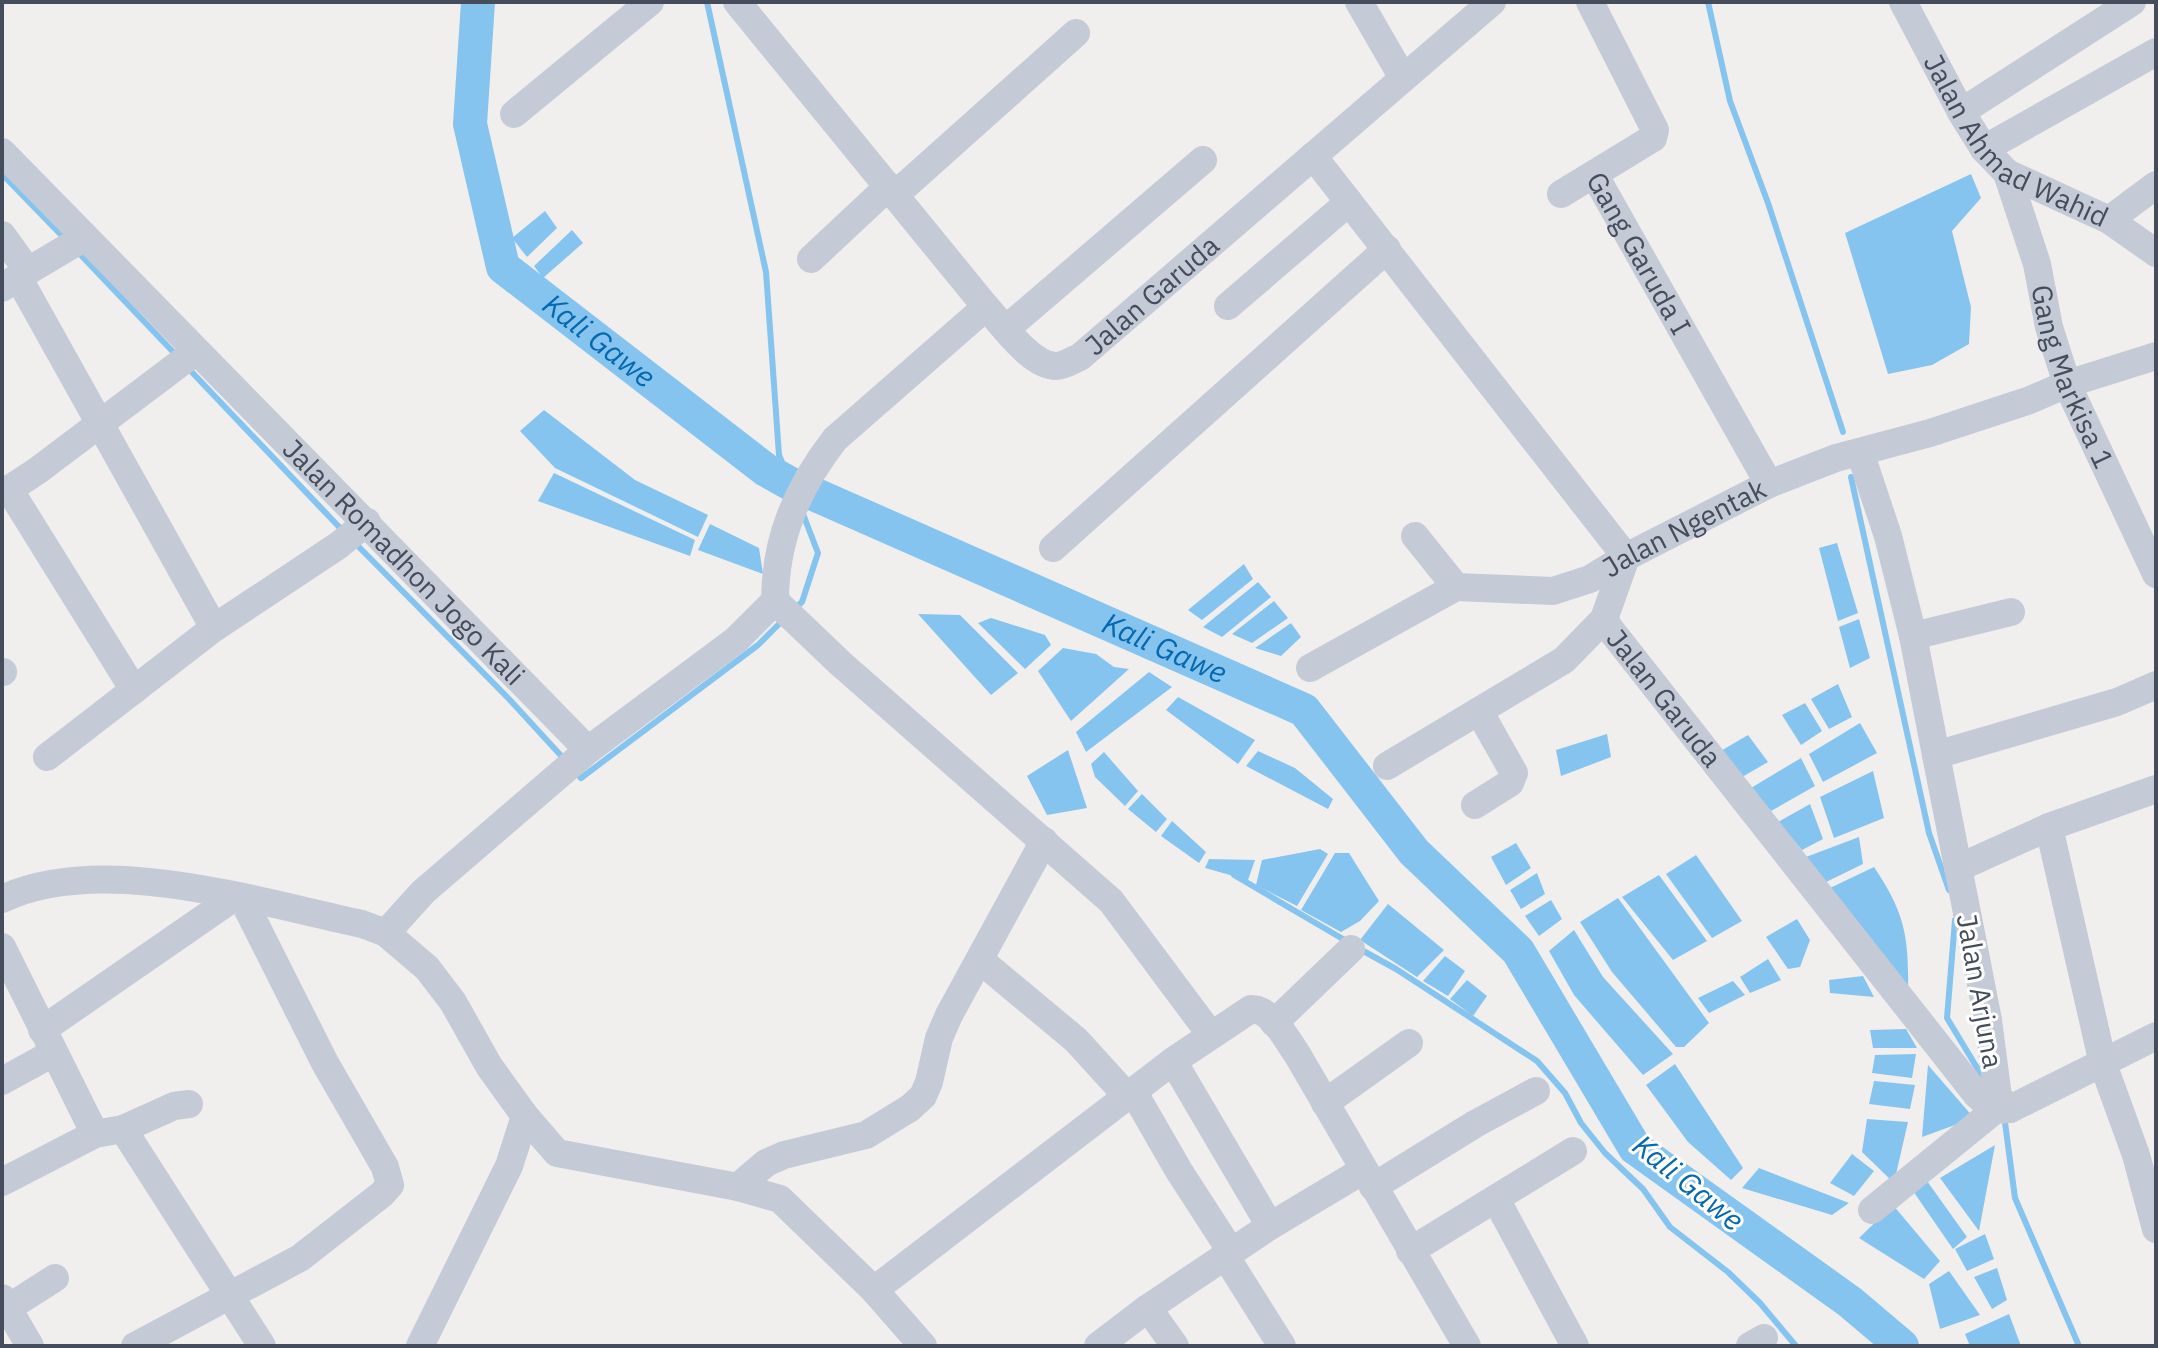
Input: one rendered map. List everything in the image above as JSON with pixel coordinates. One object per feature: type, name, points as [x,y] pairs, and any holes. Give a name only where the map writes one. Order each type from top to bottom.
[{"type":"street","points":[[514,114],[650,2]]},
{"type":"street","name":"Jalan Garuda","points":[[737,2],[986,307],[1028,353],[1041,362],[1056,366],[1080,357],[1492,2]]},
{"type":"street","points":[[1359,2],[1403,78]]},
{"type":"street","name":"Gang Garuda I","points":[[1590,2],[1655,130],[1653,138],[1594,174],[1769,484]]},
{"type":"street","name":"Jalan Ahmad Wahid","points":[[1903,2],[1961,112],[1984,149],[2007,173],[2109,220],[2156,253]]},
{"type":"street","points":[[1961,112],[2130,3]]},
{"type":"street","points":[[811,259],[1076,33]]},
{"type":"street","points":[[1984,149],[2145,58]]},
{"type":"street","name":"Jalan Romadhon Jogo Kali","points":[[2,152],[75,242],[575,763]]},
{"type":"street","points":[[1313,156],[1626,557]]},
{"type":"street","points":[[1006,329],[1203,160]]},
{"type":"street","name":"Gang Markisa 1","points":[[2007,173],[2037,264],[2049,327],[2067,384],[2156,574]]},
{"type":"street","points":[[1561,194],[1594,174]]},
{"type":"street","points":[[2109,220],[2156,185]]},
{"type":"street","points":[[1228,306],[1349,202]]},
{"type":"street","points":[[2,235],[16,279],[214,628]]},
{"type":"street","points":[[16,279],[75,242]]},
{"type":"street","points":[[1053,548],[1387,249]]},
{"type":"street","points":[[986,307],[835,439],[819,460],[784,529],[775,572],[785,611],[1111,901],[1211,1035]]},
{"type":"street","name":"Jalan Ngentak","points":[[1456,587],[1553,591],[1590,579],[1626,557],[1769,484],[2156,356]]},
{"type":"street","points":[[134,690],[6,491],[99,426],[187,358]]},
{"type":"street","name":"Jalan Arjuna","points":[[1860,452],[1888,536],[1913,636],[1988,1020],[1998,1097],[2003,1110]]},
{"type":"street","points":[[47,757],[214,628],[355,532]]},
{"type":"street","points":[[1310,668],[1456,587],[1415,536]]},
{"type":"street","name":"Jalan Garuda","points":[[1626,557],[1604,619],[1977,1095],[2003,1110]]},
{"type":"street","points":[[386,933],[423,892],[575,763],[736,640],[785,611]]},
{"type":"street","points":[[1913,636],[2011,612]]},
{"type":"street","points":[[1387,766],[1564,660],[1604,619]]},
{"type":"street","points":[[1936,755],[2117,702],[2156,685]]},
{"type":"street","points":[[1475,805],[1510,783],[1514,773],[1479,711]]},
{"type":"street","points":[[1958,868],[2049,827],[2156,789]]},
{"type":"street","points":[[2049,827],[2103,1064],[2146,1152],[2156,1229]]},
{"type":"street","points":[[738,1187],[766,1163],[784,1155],[866,1135],[923,1096],[939,1038],[949,1015],[1044,841]]},
{"type":"street","points":[[6,891],[67,880],[164,883],[362,924],[386,933],[404,946],[439,982],[489,1066],[525,1116],[557,1153]]},
{"type":"street","points":[[2,1081],[48,1041],[239,897]]},
{"type":"street","points":[[135,1346],[300,1258],[390,1185],[385,1167],[325,1063],[239,897]]},
{"type":"street","points":[[2,947],[95,1134]]},
{"type":"street","points":[[1274,1023],[1351,949]]},
{"type":"street","points":[[980,960],[1076,1040],[1130,1094],[1282,1346]]},
{"type":"street","points":[[874,1290],[1173,1061],[1251,1009],[1263,1011],[1297,1054],[1467,1346]]},
{"type":"street","points":[[1872,1210],[2003,1110],[2156,1036]]},
{"type":"street","points":[[1325,1103],[1409,1043]]},
{"type":"street","points":[[1173,1061],[1270,1226]]},
{"type":"street","points":[[1098,1346],[1148,1308],[1270,1226],[1368,1179],[1536,1091]]},
{"type":"street","points":[[2,1182],[95,1134],[123,1129],[174,1106],[189,1104]]},
{"type":"street","points":[[420,1346],[509,1166],[525,1116]]},
{"type":"street","points":[[123,1129],[262,1346]]},
{"type":"street","points":[[1410,1251],[1573,1151]]},
{"type":"street","points":[[509,1166],[557,1153],[738,1187],[780,1199],[874,1290],[923,1346]]},
{"type":"street","points":[[1496,1199],[1575,1346]]},
{"type":"street","points":[[30,1346],[5,1303],[55,1278]]},
{"type":"street","points":[[1148,1308],[1175,1346]]},
{"type":"water","points":[[1971,174],[1981,198],[1952,231],[1971,307],[1969,344],[1932,365],[1888,374],[1845,233]]},
{"type":"water","points":[[545,211],[557,228],[527,257],[512,238]]},
{"type":"water","points":[[572,230],[583,243],[543,278],[534,266]]},
{"type":"water","points":[[544,410],[635,480],[708,515],[698,537],[555,468],[520,431]]},
{"type":"water","points":[[554,473],[695,540],[690,556],[538,501]]},
{"type":"water","points":[[710,524],[759,548],[763,574],[698,550]]},
{"type":"water","points":[[1837,543],[1858,613],[1838,621],[1819,548]]},
{"type":"water","points":[[1244,564],[1253,579],[1202,620],[1188,610]]},
{"type":"water","points":[[1258,582],[1271,597],[1222,637],[1203,627]]},
{"type":"water","points":[[1274,601],[1288,618],[1252,643],[1232,634]]},
{"type":"water","points":[[918,614],[960,615],[1018,673],[991,695]]},
{"type":"water","points":[[991,618],[1045,635],[1051,645],[1025,669],[978,623]]},
{"type":"water","points":[[1859,619],[1870,658],[1850,668],[1839,627]]},
{"type":"water","points":[[1291,623],[1301,637],[1281,656],[1255,648]]},
{"type":"water","points":[[1063,648],[1096,654],[1114,667],[1129,669],[1071,721],[1038,671]]},
{"type":"water","points":[[1149,672],[1172,687],[1086,752],[1076,732]]},
{"type":"water","points":[[1838,684],[1852,717],[1829,729],[1811,699]]},
{"type":"water","points":[[1178,697],[1255,740],[1238,764],[1166,710]]},
{"type":"water","points":[[1805,703],[1822,731],[1801,745],[1782,715]]},
{"type":"water","points":[[1860,723],[1877,753],[1823,782],[1809,754]]},
{"type":"water","points":[[1607,734],[1611,757],[1561,776],[1556,750]]},
{"type":"water","points":[[1748,735],[1768,762],[1742,777],[1719,752]]},
{"type":"water","points":[[1068,750],[1087,808],[1047,815],[1027,776]]},
{"type":"water","points":[[1258,751],[1295,768],[1333,799],[1328,809],[1246,766]]},
{"type":"water","points":[[1104,752],[1138,791],[1125,806],[1095,777],[1091,764]]},
{"type":"water","points":[[1801,758],[1815,786],[1771,811],[1751,788]]},
{"type":"water","points":[[1873,771],[1884,818],[1834,838],[1820,797]]},
{"type":"water","points":[[1142,794],[1167,819],[1156,832],[1128,809]]},
{"type":"water","points":[[1810,804],[1823,839],[1802,850],[1778,822]]},
{"type":"water","points":[[1172,821],[1206,852],[1199,863],[1161,836]]},
{"type":"water","points":[[1859,837],[1863,864],[1824,883],[1806,857]]},
{"type":"water","points":[[1516,843],[1531,868],[1506,885],[1491,857]]},
{"type":"water","points":[[1320,849],[1328,854],[1297,906],[1256,885],[1262,860]]},
{"type":"water","points":[[1335,853],[1349,853],[1379,901],[1360,921],[1341,932],[1301,910]]},
{"type":"water","points":[[1696,855],[1742,921],[1712,938],[1666,874]]},
{"type":"water","points":[[1209,859],[1255,860],[1248,880],[1205,868]]},
{"type":"water","points":[[1874,867],[1893,898],[1903,926],[1908,991],[1830,888]]},
{"type":"water","points":[[1537,873],[1545,894],[1521,909],[1510,890]]},
{"type":"water","points":[[1659,875],[1707,941],[1673,960],[1622,897]]},
{"type":"water","points":[[1618,898],[1709,1023],[1684,1047],[1676,1047],[1612,972],[1580,922]]},
{"type":"water","points":[[1551,900],[1562,919],[1539,936],[1525,916]]},
{"type":"water","points":[[1388,904],[1444,950],[1417,977],[1360,940]]},
{"type":"water","points":[[1797,919],[1810,940],[1800,967],[1788,969],[1766,937]]},
{"type":"water","points":[[1574,930],[1603,977],[1673,1054],[1643,1075],[1574,995],[1549,951]]},
{"type":"water","points":[[1445,956],[1465,971],[1448,996],[1423,981]]},
{"type":"water","points":[[1768,959],[1781,980],[1750,993],[1740,977]]},
{"type":"water","points":[[1863,976],[1874,997],[1830,993],[1829,980]]},
{"type":"water","points":[[1467,980],[1487,996],[1473,1016],[1450,999]]},
{"type":"water","points":[[1733,981],[1745,995],[1709,1013],[1698,998]]},
{"type":"water","points":[[1906,1029],[1917,1048],[1873,1048],[1870,1030]]},
{"type":"water","points":[[1916,1054],[1912,1078],[1872,1073],[1875,1055]]},
{"type":"water","points":[[1675,1064],[1743,1168],[1731,1180],[1688,1142],[1646,1085]]},
{"type":"water","points":[[1928,1065],[1974,1118],[1922,1137]]},
{"type":"water","points":[[1874,1081],[1915,1085],[1910,1109],[1869,1104]]},
{"type":"water","points":[[1867,1119],[1908,1122],[1894,1183],[1862,1152]]},
{"type":"water","points":[[1995,1145],[1979,1231],[1940,1178]]},
{"type":"water","points":[[1852,1154],[1874,1171],[1854,1196],[1830,1183]]},
{"type":"water","points":[[1759,1168],[1849,1203],[1832,1215],[1742,1188]]},
{"type":"water","points":[[1927,1181],[1967,1237],[1953,1249],[1913,1191]]},
{"type":"water","points":[[1893,1205],[1940,1261],[1924,1279],[1859,1238]]},
{"type":"water","points":[[1985,1234],[1994,1259],[1967,1271],[1955,1249]]},
{"type":"water","points":[[1997,1268],[2007,1300],[1992,1309],[1974,1277]]},
{"type":"water","points":[[1949,1271],[1980,1315],[1940,1329],[1929,1284]]},
{"type":"water","points":[[2009,1314],[2021,1346],[1970,1346],[1965,1334]]},
{"type":"waterway","name":"Kali Gawe","points":[[478,2],[470,124],[503,267],[766,470],[791,484],[1304,710],[1414,852],[1518,951],[1635,1148],[1850,1302],[1902,1346]]},
{"type":"waterway","points":[[707,2],[766,272],[779,455],[793,489]]},
{"type":"waterway","points":[[1708,2],[1730,101],[1768,203],[1843,432]]},
{"type":"waterway","points":[[2,174],[66,240]]},
{"type":"waterway","points":[[77,251],[177,356]]},
{"type":"waterway","points":[[187,367],[342,530]]},
{"type":"waterway","points":[[1851,477],[1929,833],[1949,890]]},
{"type":"waterway","points":[[793,610],[802,602],[818,553],[803,514]]},
{"type":"waterway","points":[[356,544],[565,760]]},
{"type":"waterway","points":[[575,771],[581,778],[758,645],[782,621]]},
{"type":"waterway","points":[[1234,875],[1348,942]]},
{"type":"waterway","points":[[1955,920],[1947,1018],[1985,1081]]},
{"type":"waterway","points":[[1358,948],[1396,969],[1537,1061],[1565,1093],[1581,1123],[1605,1153],[1643,1189],[1670,1227],[1728,1272],[1760,1303],[1796,1346]]},
{"type":"waterway","points":[[2004,1115],[2015,1198],[2079,1346]]}]
